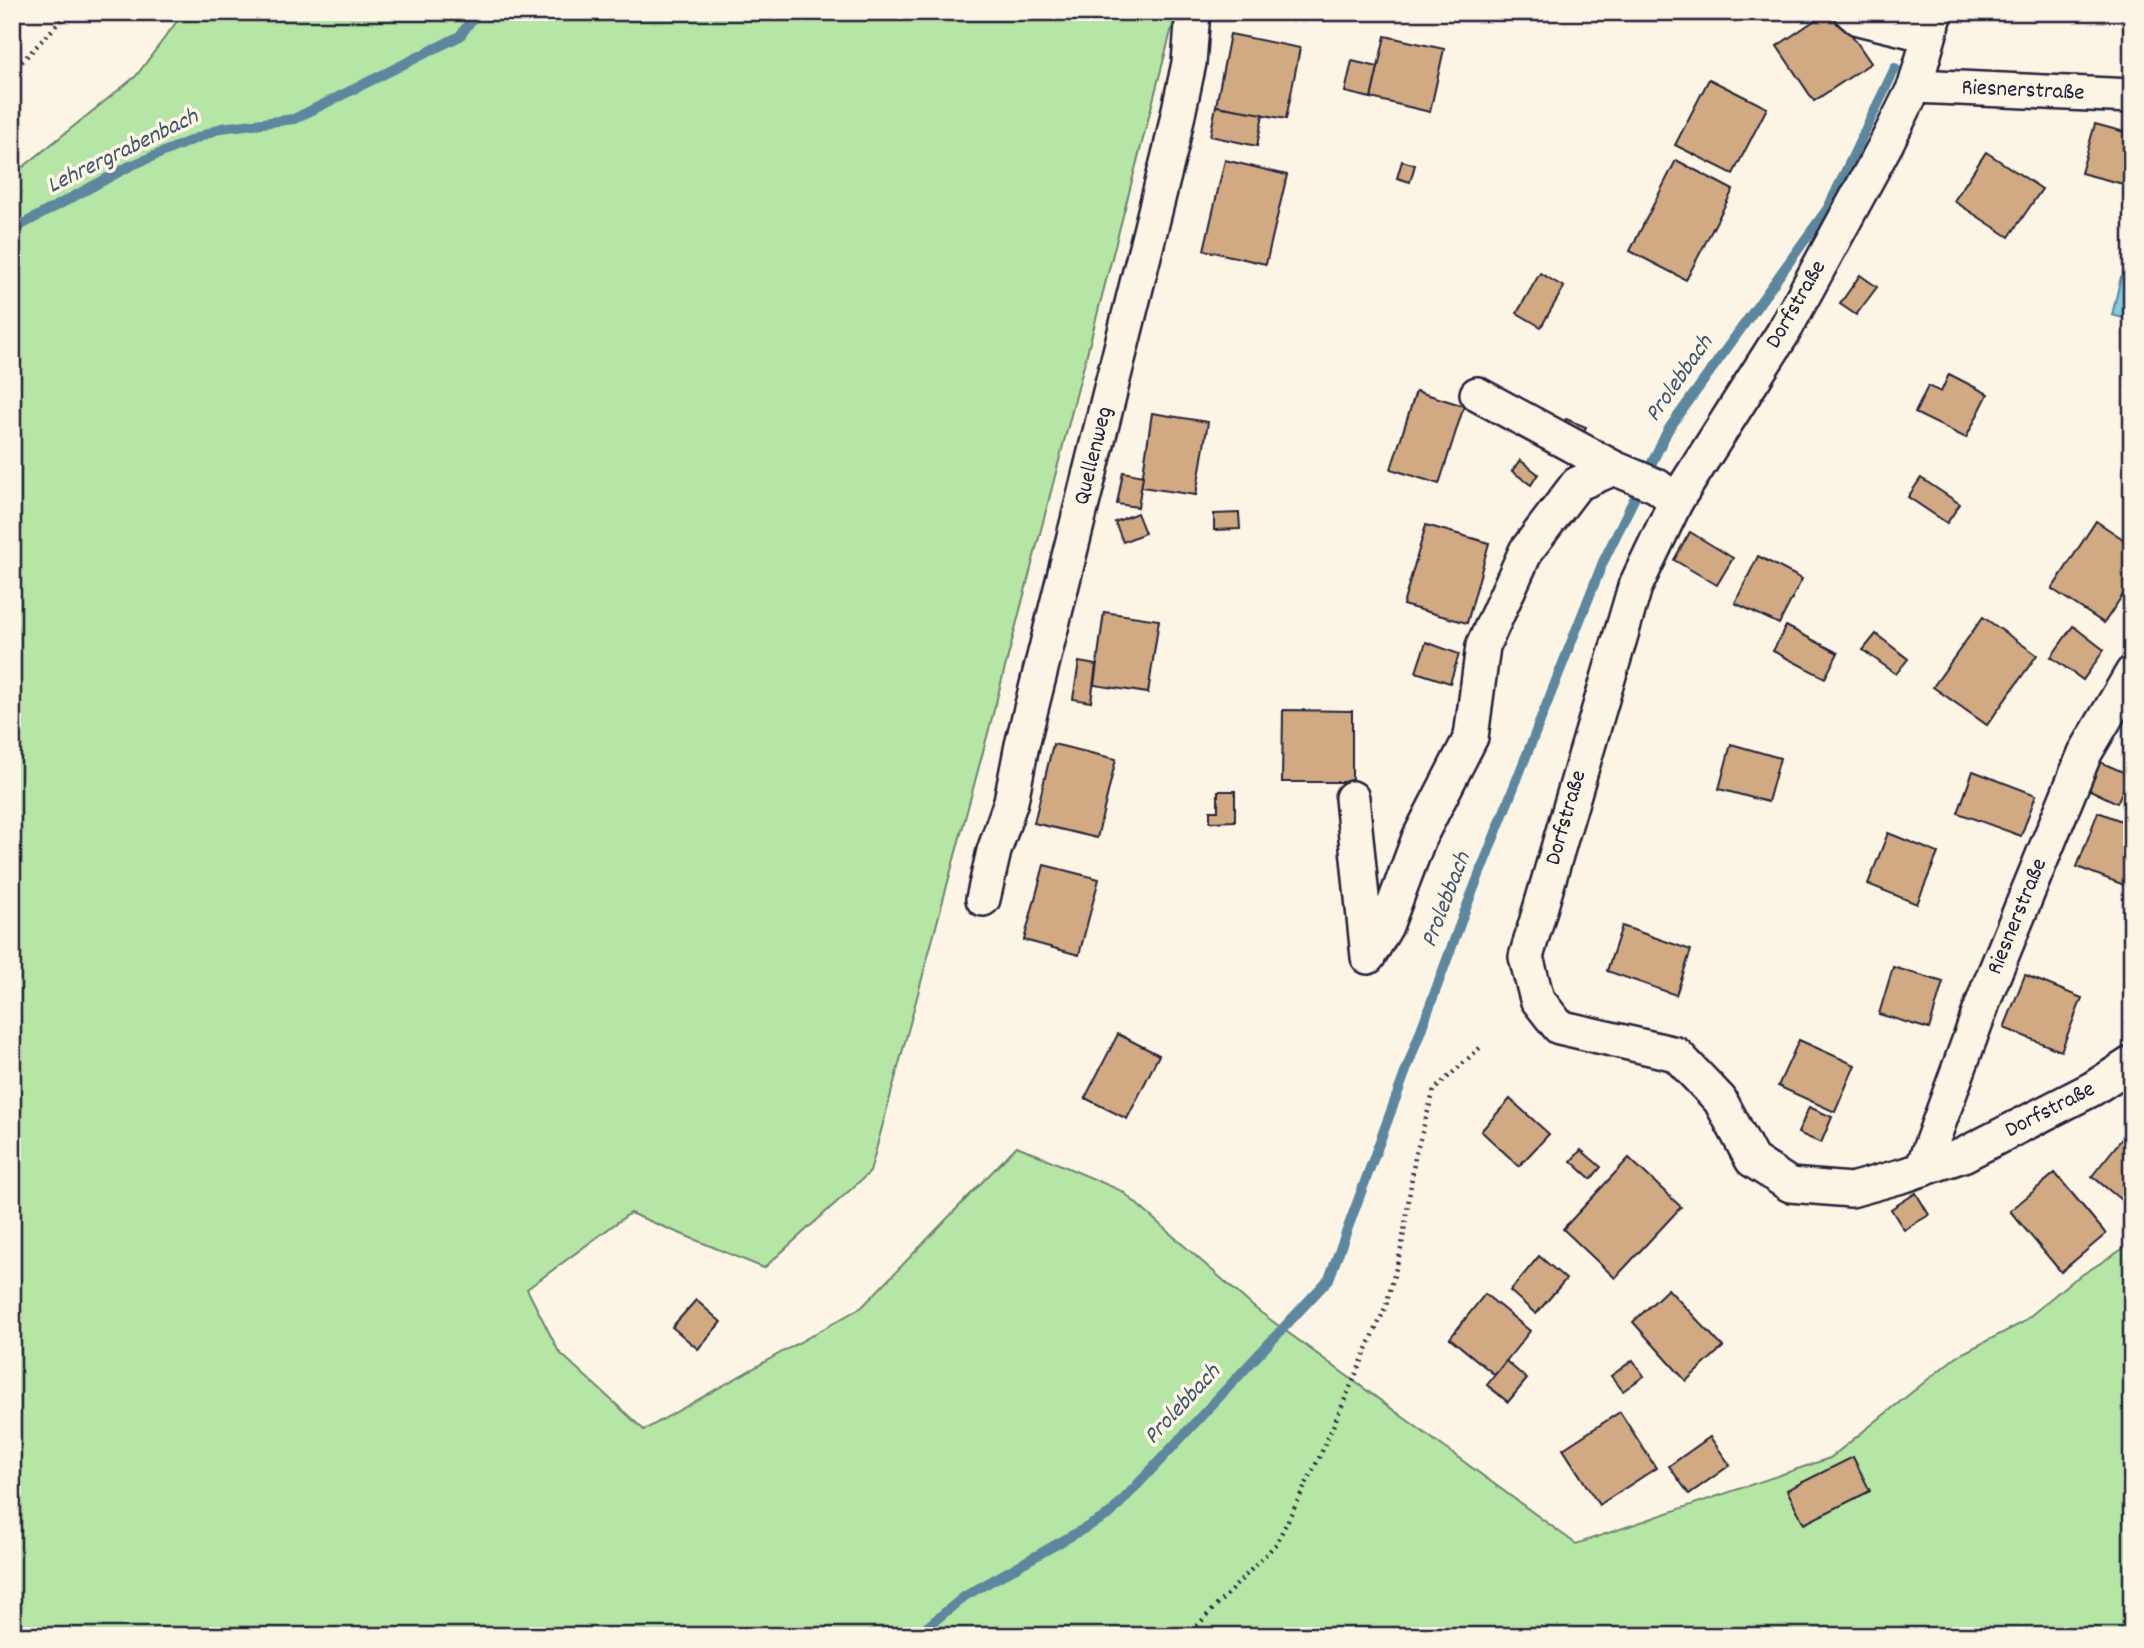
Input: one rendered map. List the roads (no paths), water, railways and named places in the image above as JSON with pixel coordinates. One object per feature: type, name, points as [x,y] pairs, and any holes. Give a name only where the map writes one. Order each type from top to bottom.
[{"type":"street","name":"Quellenweg","points":[[983,899],[994,851],[1011,801],[1022,745],[1171,147],[1189,63],[1193,12]]},
{"type":"street","points":[[1851,12],[1858,18],[1889,26],[1932,24]]},
{"type":"street","name":"Dorfstraße","points":[[1932,24],[1915,86],[1783,332],[1667,494],[1635,587],[1526,957],[1537,999],[1559,1027],[1676,1054],[1720,1100],[1752,1160],[1790,1185],[1851,1190],[1963,1156],[2092,1089],[2132,1063]]},
{"type":"street","name":"Riesnerstraße","points":[[1915,86],[2132,96]]},
{"type":"street","points":[[1477,394],[1667,494]]},
{"type":"street","points":[[1352,798],[1368,957],[1386,926],[1419,838],[1471,737],[1483,646],[1526,551],[1577,484],[1614,468]]},
{"type":"street","name":"Riesnerstraße","points":[[1922,1169],[1988,989],[2085,753],[2132,673]]},
{"type":"water","points":[[2121,277],[2132,279],[2131,320],[2112,315]]},
{"type":"waterway","name":"Lehrergrabenbach","points":[[12,230],[130,166],[221,128],[294,119],[460,36],[477,12]]},
{"type":"waterway","name":"Prolebbach","points":[[916,1636],[965,1596],[1110,1514],[1329,1279],[1466,908],[1603,562],[1668,430],[1828,208],[1895,68]]}]
